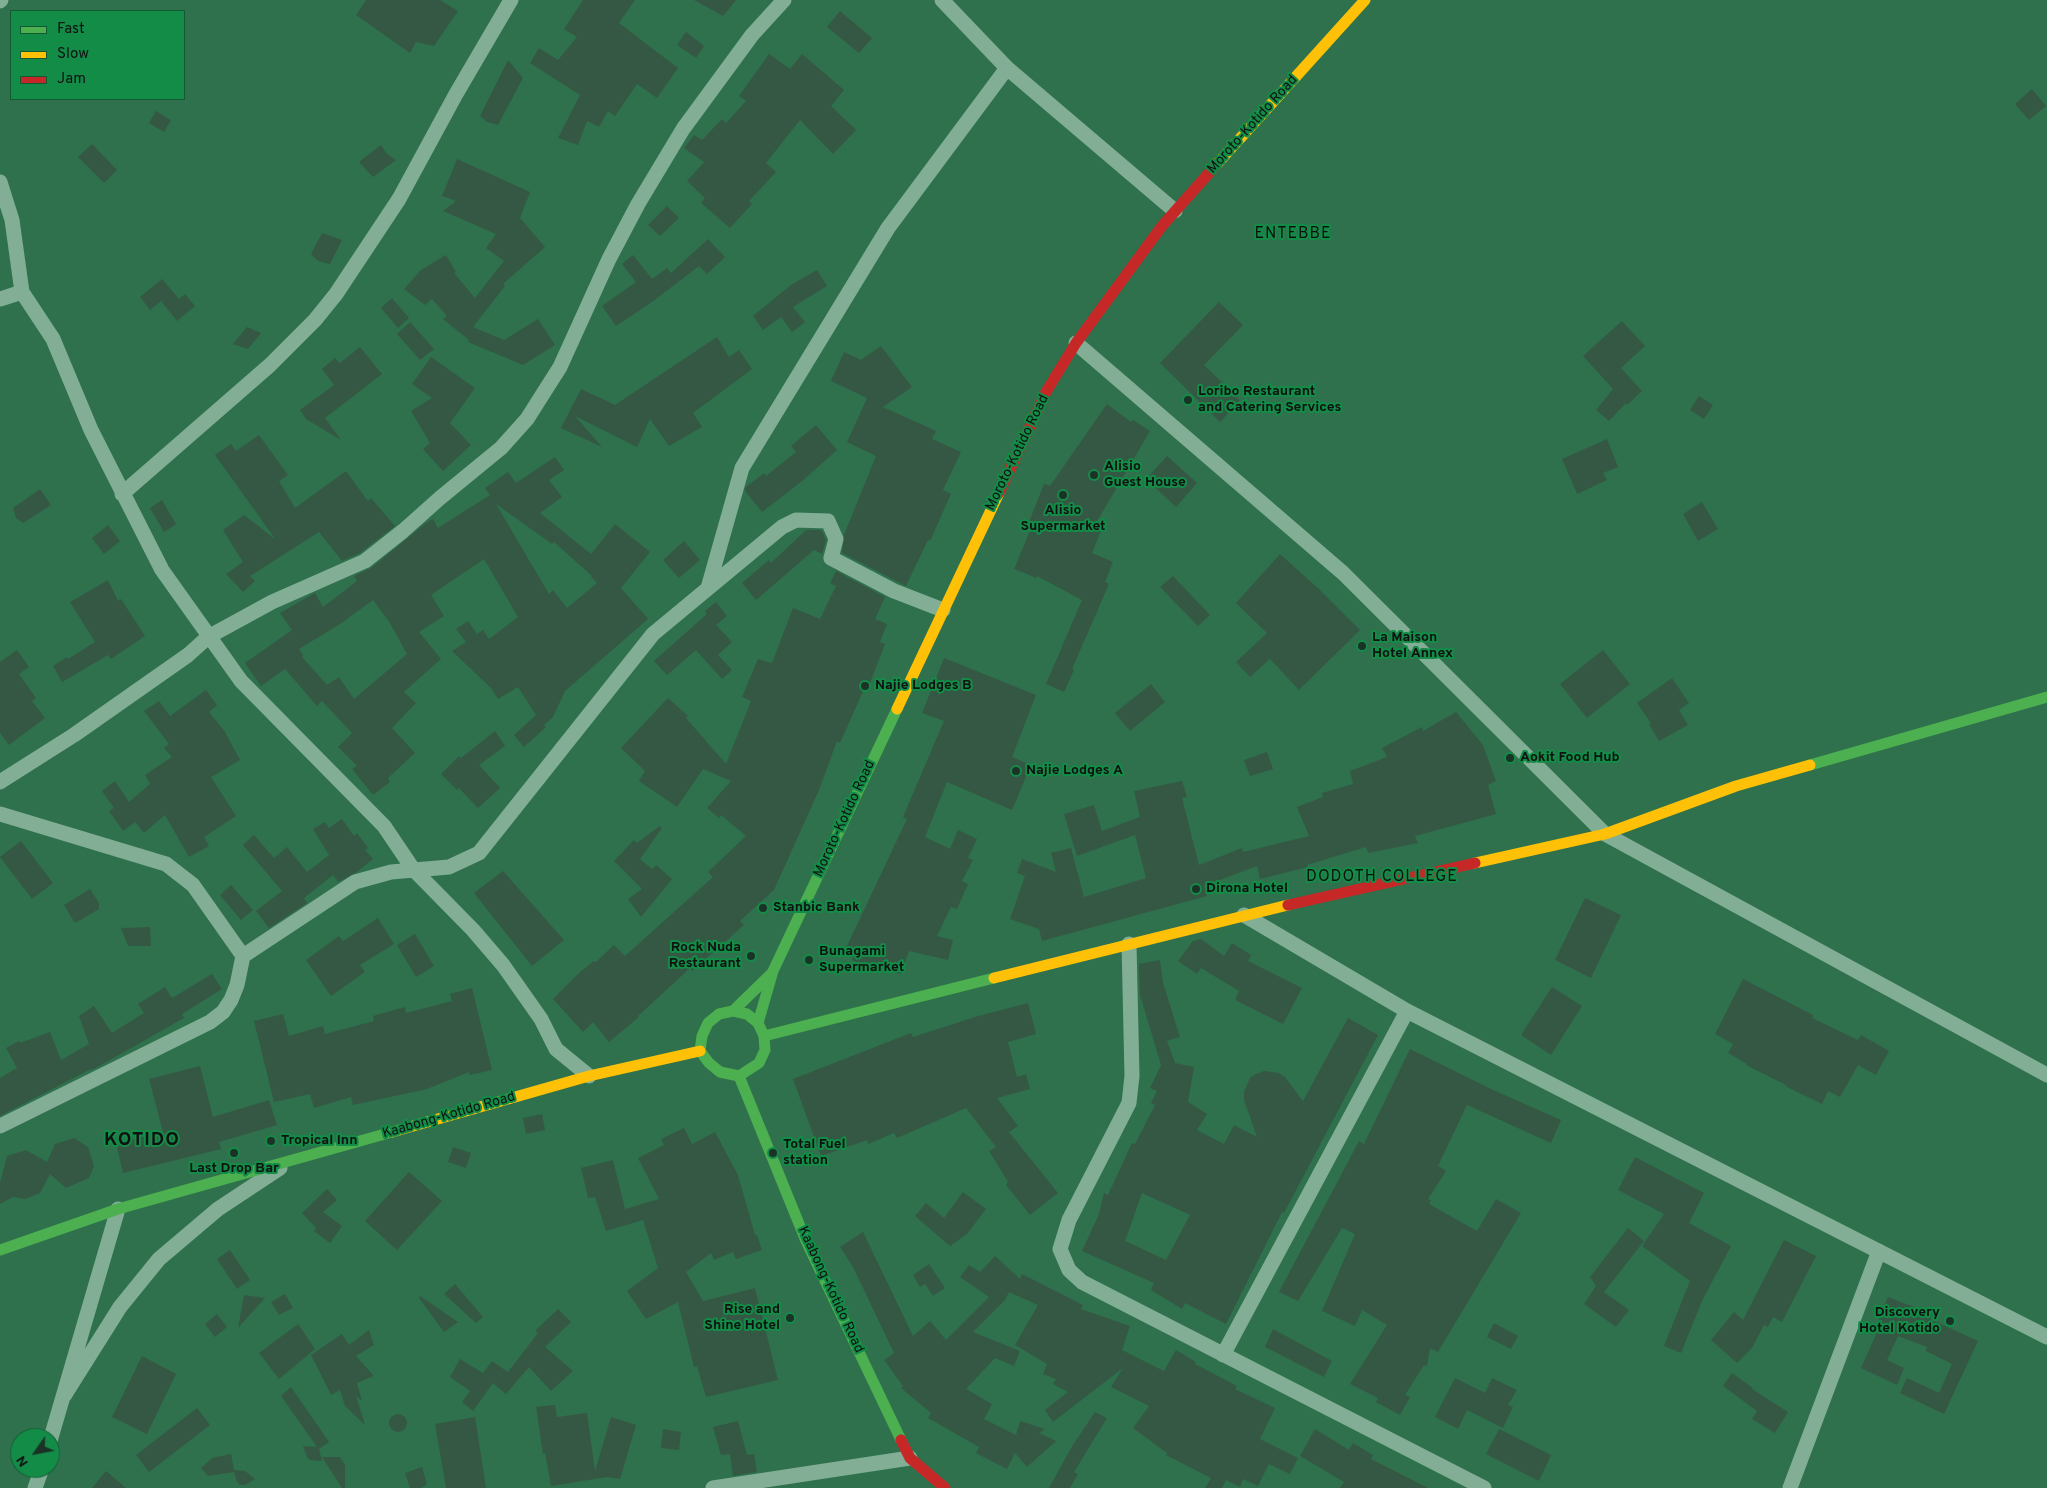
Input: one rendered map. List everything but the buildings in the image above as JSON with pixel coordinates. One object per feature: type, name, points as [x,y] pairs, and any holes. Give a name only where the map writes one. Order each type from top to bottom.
[{"type":"street","points":[[122,494],[270,365],[315,320],[336,294],[399,199],[456,94],[511,0]]},
{"type":"street","points":[[0,782],[74,735],[180,661],[208,637],[272,602],[365,561],[403,532],[440,498],[501,448],[526,419],[560,367],[609,259],[638,204],[683,129],[752,35],[784,0]]},
{"type":"street","points":[[942,0],[1008,68],[1176,211]]},
{"type":"street","name":"Moroto-Kotido Road","points":[[758,1023],[774,971],[1046,392],[1076,343],[1176,211],[1364,0]]},
{"type":"street","points":[[708,588],[742,468],[888,228],[1008,68]]},
{"type":"street","points":[[0,182],[12,220],[22,292],[52,340],[91,430],[162,570],[241,681],[384,826],[413,869],[473,930],[503,965],[541,1019],[556,1049],[589,1076]]},
{"type":"street","points":[[0,299],[22,292]]},
{"type":"street","points":[[1076,343],[1343,573],[1605,834],[2047,1075]]},
{"type":"street","points":[[0,1126],[210,1022],[223,1012],[231,1000],[237,985],[243,956],[355,882],[391,872],[449,867],[479,853],[653,634],[782,527],[796,520],[828,521],[836,539],[831,558],[894,591],[943,610]]},
{"type":"street","points":[[764,1036],[1244,915],[1605,834],[1736,786],[2047,697]]},
{"type":"street","points":[[0,814],[166,864],[194,885],[243,956]]},
{"type":"street","points":[[1244,915],[1407,1011],[2047,1337]]},
{"type":"street","points":[[1129,944],[1132,1076],[1129,1102],[1069,1220],[1060,1249],[1069,1270],[1082,1282],[1484,1488]]},
{"type":"street","name":"Moroto-Kotido Road","points":[[733,1011],[774,971]]},
{"type":"street","points":[[733,1011],[747,1014],[758,1023],[764,1036],[765,1050],[759,1063],[739,1076],[720,1072],[709,1063],[700,1051],[702,1036],[708,1023],[719,1014],[733,1011]]},
{"type":"street","points":[[1223,1355],[1407,1011]]},
{"type":"street","name":"Kaabong-Kotido Road","points":[[0,1250],[118,1209],[589,1076],[700,1051]]},
{"type":"street","name":"Kaabong-Kotido Road","points":[[739,1076],[806,1241],[910,1458],[945,1488]]},
{"type":"street","points":[[64,1396],[120,1306],[159,1259],[218,1209],[292,1161]]},
{"type":"street","points":[[54,1428],[118,1209]]},
{"type":"street","points":[[1790,1488],[1878,1251]]},
{"type":"street","points":[[713,1488],[910,1458]]},
{"type":"traffic: fast","points":[[1810,765],[2047,697]]},
{"type":"traffic: fast","points":[[758,1023],[773,971],[897,709]]},
{"type":"traffic: fast","points":[[733,1011],[772,973]]},
{"type":"traffic: fast","points":[[764,1036],[994,978]]},
{"type":"traffic: fast","points":[[733,1011],[747,1014],[758,1023],[764,1036],[765,1050],[759,1063],[739,1076],[720,1072],[709,1063],[700,1051],[702,1036],[708,1023],[719,1014],[733,1011]]},
{"type":"traffic: fast","points":[[739,1076],[806,1241],[901,1440]]},
{"type":"traffic: fast","points":[[0,1250],[118,1209],[392,1132]]},
{"type":"traffic: slow","points":[[1217,164],[1365,0]]},
{"type":"traffic: slow","points":[[897,709],[999,493]]},
{"type":"traffic: slow","points":[[1475,863],[1605,834],[1736,786],[1810,765]]},
{"type":"traffic: slow","points":[[994,978],[1288,905]]},
{"type":"traffic: slow","points":[[392,1132],[589,1076],[700,1051]]},
{"type":"traffic: jam","points":[[999,493],[1046,392],[1076,343],[1162,226],[1217,164]]},
{"type":"traffic: jam","points":[[1288,905],[1475,863]]},
{"type":"traffic: jam","points":[[901,1440],[910,1458],[945,1488]]},
{"type":"place","name":"Loribo Restaurant and Catering Services","points":[[1188,400]]},
{"type":"place","name":"Alisio Guest House","points":[[1094,475]]},
{"type":"place","name":"Alisio Supermarket","points":[[1063,495]]},
{"type":"place","name":"La Maison Hotel Annex","points":[[1362,646]]},
{"type":"place","name":"Najie Lodges B","points":[[865,686]]},
{"type":"place","name":"Aokit Food Hub","points":[[1510,758]]},
{"type":"place","name":"Najie Lodges A","points":[[1016,771]]},
{"type":"place","name":"Dirona Hotel","points":[[1196,889]]},
{"type":"place","name":"Stanbic Bank","points":[[763,908]]},
{"type":"place","name":"Rock Nuda Restaurant","points":[[751,956]]},
{"type":"place","name":"Bunagami Supermarket","points":[[809,960]]},
{"type":"place","name":"Tropical Inn","points":[[271,1141]]},
{"type":"place","name":"Last Drop Bar","points":[[234,1153]]},
{"type":"place","name":"Total Fuel station","points":[[773,1153]]},
{"type":"place","name":"Rise and Shine Hotel","points":[[790,1318]]},
{"type":"place","name":"Discovery Hotel Kotido","points":[[1950,1321]]},
{"type":"district","name":"ENTEBBE","points":[[1293,235]]},
{"type":"district","name":"DODOTH COLLEGE","points":[[1382,878]]},
{"type":"district","name":"KOTIDO","points":[[142,1141]]}]
